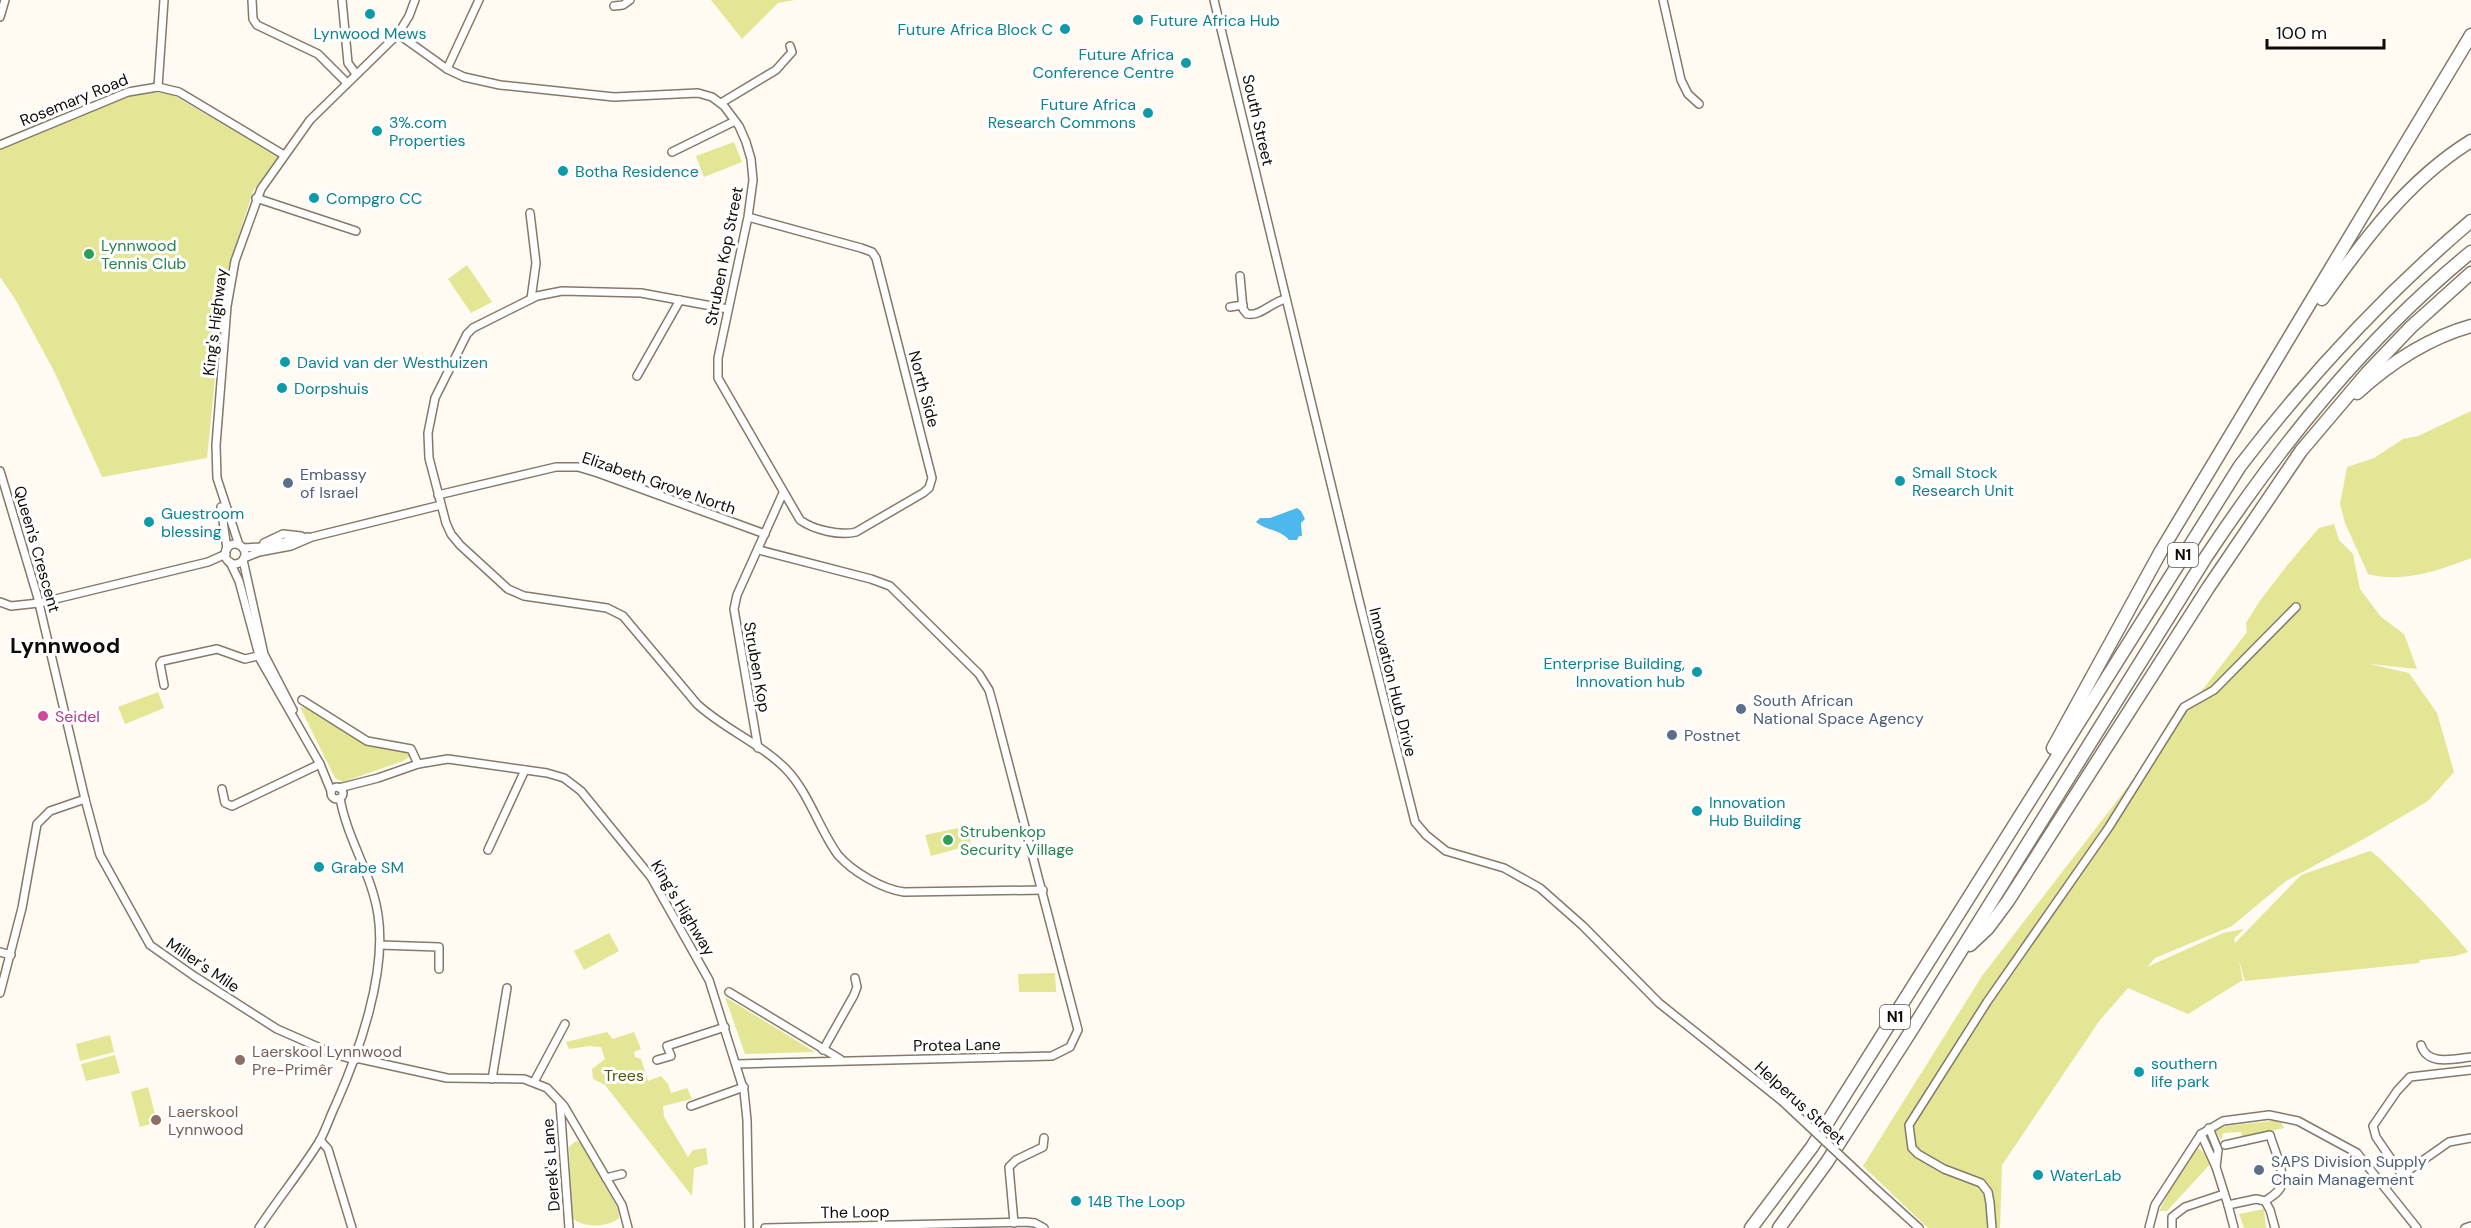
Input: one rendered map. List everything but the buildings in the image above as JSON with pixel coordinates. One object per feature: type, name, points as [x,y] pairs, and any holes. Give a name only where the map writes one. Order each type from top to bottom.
[{"type":"highway","points":[[1949,931],[1952,914],[1960,898],[2060,737],[2161,551],[2471,35]]},
{"type":"highway","points":[[2256,394],[2348,262],[2382,220],[2428,173],[2471,141]]},
{"type":"highway","name":"N1","points":[[1751,1228],[1812,1147],[2240,466],[2303,386],[2341,344],[2395,290],[2471,221]]},
{"type":"highway","name":"N1","points":[[1779,1228],[1827,1162],[2206,557],[2276,455],[2383,333],[2471,252]]},
{"type":"highway","points":[[1960,953],[1988,928],[2008,901],[2208,588],[2316,430],[2411,327],[2471,273]]},
{"type":"highway","points":[[2296,459],[2350,400],[2390,366],[2432,340],[2471,326]]},
{"type":"street","points":[[0,18],[5,0]]},
{"type":"street","points":[[158,87],[164,0]]},
{"type":"street","points":[[252,0],[253,19],[257,25],[318,54],[346,83]]},
{"type":"street","points":[[342,0],[348,63],[356,74]]},
{"type":"street","name":"King's Highway","points":[[337,793],[261,655],[239,581],[228,556],[217,478],[216,445],[229,285],[256,198],[284,155],[310,120],[398,34],[415,0]]},
{"type":"street","points":[[447,69],[479,0]]},
{"type":"street","points":[[614,6],[623,5],[630,0]]},
{"type":"street","name":"South Street","points":[[1214,0],[1274,246]]},
{"type":"street","points":[[1664,0],[1682,80],[1688,94],[1698,104]]},
{"type":"street","points":[[398,34],[447,69],[464,78],[501,85],[614,97],[690,92],[706,95],[721,103],[776,70],[792,52],[790,46]]},
{"type":"street","name":"Rosemary Road","points":[[0,145],[128,92],[158,87],[179,92],[284,155]]},
{"type":"street","name":"Struben Kop Street","points":[[721,103],[735,121],[746,142],[752,168],[753,189],[718,358],[718,378],[783,493]]},
{"type":"street","points":[[672,152],[735,121]]},
{"type":"street","points":[[256,198],[356,231]]},
{"type":"street","points":[[530,213],[536,263],[531,299]]},
{"type":"street","name":"North Side","points":[[748,218],[861,248],[874,255],[932,475],[929,488],[923,493],[865,528],[850,534],[818,528],[803,522],[783,493]]},
{"type":"street","name":"Innovation Hub Drive","points":[[1274,246],[1415,822],[1426,835],[1446,851],[1504,868],[1540,888],[1583,926],[1659,1003]]},
{"type":"street","points":[[1240,276],[1245,312],[1254,315],[1275,301],[1286,299]]},
{"type":"street","points":[[728,309],[641,293],[568,291],[548,293],[531,299],[473,328],[467,334],[437,393],[428,433],[429,458],[446,523],[460,545],[508,589],[524,596],[607,608],[620,614],[697,704],[710,716],[780,764],[795,780],[833,849],[842,859],[889,889],[904,892],[1043,890],[991,694],[979,674],[888,584],[759,550]]},
{"type":"street","points":[[637,376],[680,300]]},
{"type":"street","points":[[1230,307],[1243,305]]},
{"type":"street","name":"Elizabeth Grove North","points":[[438,495],[556,467],[578,467],[765,534]]},
{"type":"street","name":"Queen's Crescent","points":[[0,471],[39,603],[85,799]]},
{"type":"street","name":"King's Highway","points":[[220,491],[241,546],[261,655],[337,793]]},
{"type":"street","name":"Struben Kop","points":[[758,748],[734,609],[737,595],[783,493]]},
{"type":"street","points":[[228,556],[238,563],[259,552],[291,546],[312,537],[441,505]]},
{"type":"street","points":[[228,556],[233,544],[260,547],[312,537]]},
{"type":"street","points":[[0,602],[15,606],[39,603],[228,556]]},
{"type":"street","points":[[1992,1228],[1988,1192],[1981,1183],[1944,1169],[1918,1154],[1912,1148],[1909,1139],[1909,1125],[1994,993],[2109,827],[2184,707],[2214,690],[2296,607]]},
{"type":"street","points":[[164,685],[160,666],[162,662],[217,649],[245,659],[261,655]]},
{"type":"street","points":[[302,700],[367,741],[411,749],[418,764]]},
{"type":"street","name":"King's Highway","points":[[337,793],[418,764],[440,759],[456,759],[561,777],[573,784],[591,803],[648,872],[709,980],[744,1087],[747,1120],[749,1228]]},
{"type":"street","points":[[222,789],[225,803],[232,806],[320,764]]},
{"type":"street","points":[[488,850],[525,770]]},
{"type":"street","points":[[259,1228],[320,1140],[355,1059],[365,1027],[380,945],[380,925],[376,903],[348,830],[337,793]]},
{"type":"street","points":[[0,993],[24,900],[38,824],[50,811],[85,799]]},
{"type":"street","name":"Miller's Mile","points":[[85,799],[100,855],[150,945],[278,1029],[334,1054],[355,1059],[447,1078],[534,1082]]},
{"type":"street","name":"Protea Lane","points":[[737,1064],[1058,1055],[1070,1047],[1076,1038],[1078,1024],[1043,890]]},
{"type":"street","points":[[380,945],[439,947],[440,969]]},
{"type":"street","points":[[0,952],[10,955]]},
{"type":"street","points":[[823,1050],[854,995],[857,987],[855,978]]},
{"type":"street","points":[[492,1079],[507,988]]},
{"type":"street","name":"Protea Lane","points":[[729,992],[842,1060]]},
{"type":"street","name":"Helperus Street","points":[[1659,1003],[1782,1101],[1919,1228]]},
{"type":"street","points":[[565,1024],[534,1082],[548,1088],[560,1101],[622,1205],[628,1228]]},
{"type":"street","points":[[657,1060],[671,1056],[667,1046],[725,1027]]},
{"type":"street","points":[[2421,1045],[2426,1055],[2433,1059],[2471,1057]]},
{"type":"street","points":[[2403,1175],[2375,1135],[2373,1126],[2377,1118],[2410,1077],[2420,1074],[2471,1070]]},
{"type":"street","points":[[691,1106],[744,1087]]},
{"type":"street","name":"Derek's Lane","points":[[560,1101],[569,1228]]},
{"type":"street","points":[[2149,1228],[2155,1205],[2201,1134],[2223,1121],[2269,1115],[2292,1119],[2357,1153],[2416,1228]]},
{"type":"street","points":[[2209,1128],[2218,1149],[2216,1167]]},
{"type":"street","points":[[2201,1134],[2216,1167],[2234,1228]]},
{"type":"street","points":[[2225,1145],[2270,1135],[2283,1178],[2281,1187],[2265,1202]]},
{"type":"street","points":[[1014,1222],[1009,1167],[1016,1160],[1043,1147],[1044,1138]]},
{"type":"street","points":[[2385,1186],[2449,1142],[2471,1138]]},
{"type":"street","points":[[320,1140],[328,1149],[352,1228]]},
{"type":"street","points":[[606,1178],[622,1174]]},
{"type":"street","points":[[2172,1228],[2172,1217],[2179,1210],[2224,1194]]},
{"type":"street","points":[[2228,1205],[2256,1199],[2265,1202],[2270,1209],[2275,1228]]},
{"type":"street","name":"The Loop","points":[[765,1228],[1014,1222],[1035,1223],[1044,1228]]},
{"type":"street","points":[[2465,1228],[2471,1226]]},
{"type":"green space","points":[[711,0],[795,0],[778,3],[742,39]]},
{"type":"green space","points":[[137,93],[170,93],[278,157],[253,191],[225,279],[207,458],[102,477],[54,371],[15,299],[0,277],[0,149]]},
{"type":"green space","points":[[734,142],[742,162],[704,177],[696,156]]},
{"type":"green space","points":[[467,265],[492,302],[471,313],[448,279]]},
{"type":"green space","points":[[2471,411],[2471,558],[2420,574],[2394,577],[2368,574],[2345,523],[2340,504],[2347,467],[2374,458],[2403,439],[2418,436]]},
{"type":"green space","points":[[2334,524],[2339,540],[2353,554],[2360,589],[2381,617],[2404,634],[2417,669],[2369,664],[2409,673],[2437,713],[2454,772],[2428,801],[2286,881],[2232,926],[2155,958],[2147,967],[2223,933],[2244,929],[2234,939],[2235,943],[2301,875],[2370,851],[2388,866],[2451,931],[2468,952],[2455,956],[2420,960],[2419,963],[2245,981],[2238,957],[2243,980],[2188,1014],[2128,988],[2100,1020],[2002,1165],[2000,1228],[1928,1228],[1863,1166],[1982,976],[2247,632],[2246,623],[2289,563],[2319,528]]},
{"type":"green space","points":[[158,692],[164,708],[125,724],[118,707]]},
{"type":"green space","points":[[300,707],[307,708],[368,743],[409,752],[409,757],[343,782],[335,778]]},
{"type":"green space","name":"Strubenkop Security Village","points":[[968,826],[971,845],[931,856],[925,835]]},
{"type":"green space","points":[[609,933],[619,951],[584,970],[574,951]]},
{"type":"green space","points":[[1055,973],[1056,992],[1019,992],[1018,974]]},
{"type":"green space","points":[[725,997],[815,1052],[745,1054]]},
{"type":"green space","name":"Trees","points":[[607,1032],[613,1039],[634,1032],[641,1049],[634,1052],[635,1057],[641,1059],[648,1081],[661,1076],[668,1084],[671,1093],[687,1088],[692,1099],[663,1106],[664,1117],[688,1157],[693,1150],[706,1148],[708,1164],[694,1168],[692,1196],[605,1085],[593,1079],[592,1069],[605,1059],[601,1047],[569,1049],[566,1042]]},
{"type":"green space","points":[[110,1035],[114,1052],[80,1061],[76,1044]]},
{"type":"green space","points":[[115,1055],[120,1073],[86,1081],[81,1064]]},
{"type":"green space","points":[[148,1087],[157,1122],[140,1127],[131,1092]]},
{"type":"green space","points":[[2280,1120],[2284,1128],[2242,1137],[2241,1132],[2223,1133],[2221,1140],[2215,1130],[2226,1126]]},
{"type":"green space","points":[[576,1141],[580,1142],[618,1209],[619,1218],[608,1224],[587,1225],[572,1217],[569,1147]]},
{"type":"green space","points":[[2194,1144],[2213,1161],[2167,1211],[2159,1211]]},
{"type":"green space","points":[[2264,1209],[2266,1228],[2244,1228],[2239,1214]]},
{"type":"water","points":[[1297,508],[1305,519],[1301,523],[1302,536],[1299,536],[1297,540],[1289,540],[1256,522],[1260,518],[1270,518]]},
{"type":"place","name":"Lynwood Mews","points":[[370,14]]},
{"type":"place","name":"Future Africa Hub","points":[[1138,20]]},
{"type":"place","name":"Future Africa Block C","points":[[1065,29]]},
{"type":"place","name":"Future Africa Conference Centre","points":[[1186,63]]},
{"type":"place","name":"Future Africa Research Commons","points":[[1148,113]]},
{"type":"place","name":"3%.com Properties","points":[[377,131]]},
{"type":"place","name":"Botha Residence","points":[[563,171]]},
{"type":"place","name":"Compgro CC","points":[[314,198]]},
{"type":"place","name":"Lynnwood Tennis Club","points":[[89,254]]},
{"type":"place","name":"David van der Westhuizen","points":[[285,362]]},
{"type":"place","name":"Dorpshuis","points":[[282,388]]},
{"type":"place","name":"Small Stock Research Unit","points":[[1900,481]]},
{"type":"place","name":"Embassy of Israel","points":[[288,483]]},
{"type":"place","name":"Guestroom blessing","points":[[149,522]]},
{"type":"place","name":"Enterprise Building, Innovation hub","points":[[1697,672]]},
{"type":"place","name":"South African National Space Agency","points":[[1741,709]]},
{"type":"place","name":"Seidel","points":[[43,716]]},
{"type":"place","name":"Postnet","points":[[1672,735]]},
{"type":"place","name":"Innovation Hub Building","points":[[1697,811]]},
{"type":"place","name":"Strubenkop Security Village","points":[[948,840]]},
{"type":"place","name":"Grabe SM","points":[[319,867]]},
{"type":"place","name":"Laerskool Lynnwood Pre-Primêr","points":[[240,1060]]},
{"type":"place","name":"southern life park","points":[[2139,1072]]},
{"type":"place","name":"Laerskool Lynnwood","points":[[156,1120]]},
{"type":"place","name":"SAPS Division Supply Chain Management","points":[[2259,1170]]},
{"type":"place","name":"WaterLab","points":[[2038,1175]]},
{"type":"place","name":"14B The Loop","points":[[1076,1201]]},
{"type":"district","name":"Lynnwood","points":[[65,645]]}]
